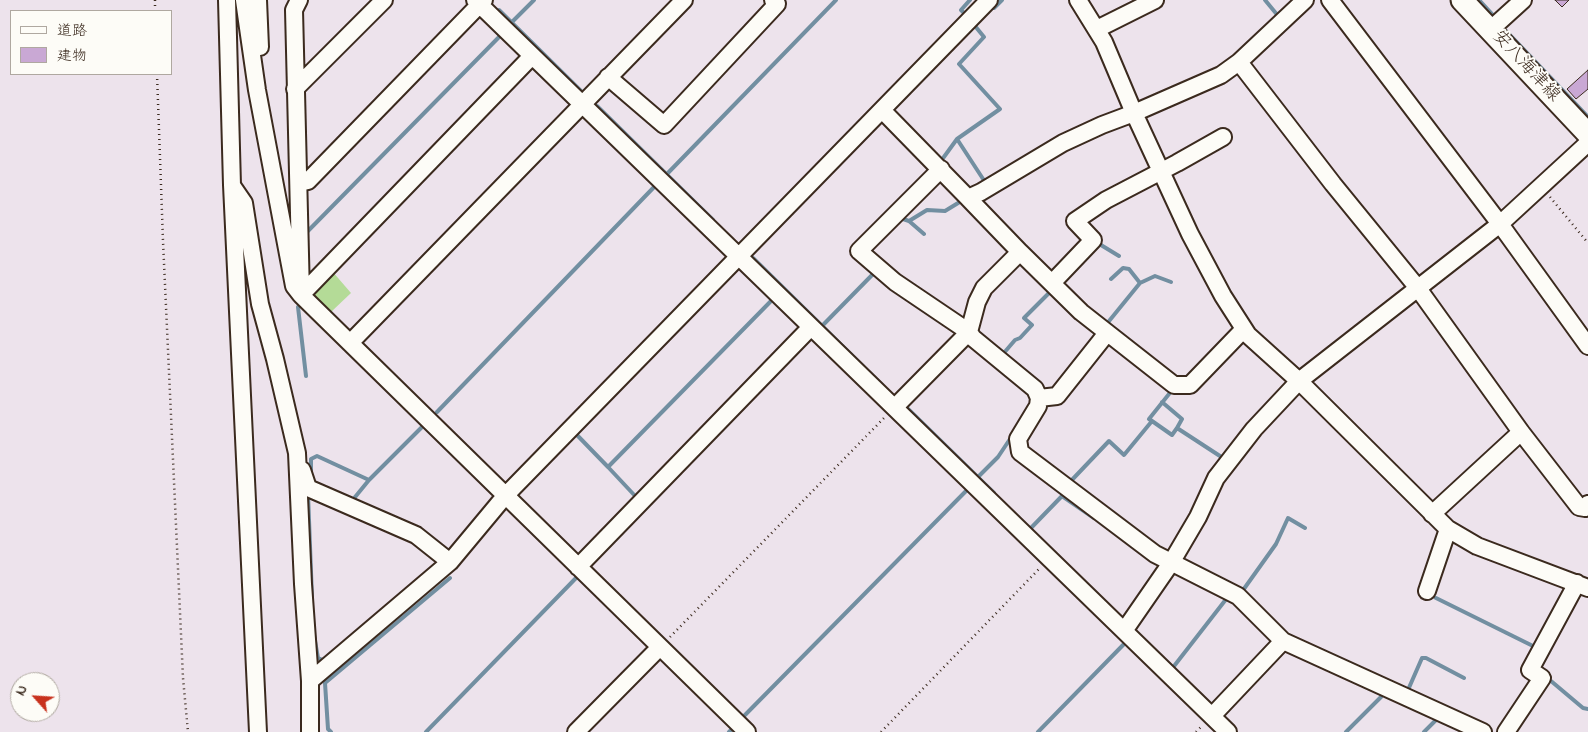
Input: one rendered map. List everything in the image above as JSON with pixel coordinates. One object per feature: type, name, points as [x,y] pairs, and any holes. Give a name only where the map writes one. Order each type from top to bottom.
[{"type":"main road","name":"安八海津線","points":[[1462,0],[1588,134]]},
{"type":"street","points":[[227,0],[232,186],[258,732]]},
{"type":"street","points":[[244,0],[256,90],[294,286],[505,496],[747,732]]},
{"type":"street","points":[[256,90],[261,82],[258,0]]},
{"type":"street","points":[[299,0],[294,10],[301,295]]},
{"type":"street","points":[[295,89],[384,0]]},
{"type":"street","points":[[350,343],[684,0]]},
{"type":"street","points":[[608,77],[664,125],[777,4],[773,0]]},
{"type":"street","points":[[310,681],[450,562],[505,496],[989,0]]},
{"type":"street","points":[[1078,0],[1097,29],[1134,114],[1194,242],[1223,296],[1248,335],[1299,381],[1448,529],[1477,546],[1583,586],[1530,670],[1542,678],[1506,732]]},
{"type":"street","points":[[1097,29],[1155,0]]},
{"type":"street","points":[[968,198],[1063,142],[1102,125],[1134,114],[1221,75],[1239,62],[1304,0]]},
{"type":"street","points":[[1330,0],[1500,224],[1588,346]]},
{"type":"street","points":[[1490,30],[1524,0]]},
{"type":"street","points":[[299,183],[308,181],[480,1],[532,56],[1228,732]]},
{"type":"street","points":[[301,295],[532,56]]},
{"type":"street","points":[[1239,62],[1333,184],[1417,287],[1521,432],[1579,507],[1585,508],[1588,504]]},
{"type":"street","points":[[882,110],[1081,312],[1174,385],[1190,385],[1244,329]]},
{"type":"street","points":[[1052,282],[1093,240],[1075,221],[1106,200],[1223,137]]},
{"type":"street","points":[[1124,631],[1172,563],[1198,517],[1216,478],[1254,429],[1299,381],[1500,224],[1588,143]]},
{"type":"street","points":[[941,169],[859,251],[895,282],[969,332],[973,338],[1035,389],[1039,398],[1038,406],[1018,439],[1020,452],[1155,554],[1238,596],[1283,641],[1483,732]]},
{"type":"street","points":[[232,186],[244,202],[260,304],[275,359],[296,453],[308,488],[416,535],[450,562]]},
{"type":"street","points":[[895,407],[969,332],[977,302],[984,288],[1020,252]]},
{"type":"street","points":[[578,567],[811,327]]},
{"type":"street","points":[[1039,398],[1057,396],[1107,333]]},
{"type":"street","points":[[1432,514],[1521,432]]},
{"type":"street","points":[[296,453],[310,681],[310,732]]},
{"type":"street","points":[[1427,591],[1448,529]]},
{"type":"street","points":[[1212,716],[1283,641]]},
{"type":"street","points":[[576,732],[660,647]]},
{"type":"path","points":[[157,75],[163,251],[183,678],[188,732]]},
{"type":"path","points":[[1541,186],[1588,243]]},
{"type":"path","points":[[660,647],[895,407]]},
{"type":"path","points":[[881,732],[1048,559]]},
{"type":"green space","points":[[332,271],[351,293],[331,312],[315,296],[315,287]]},
{"type":"building","points":[[1555,0],[1569,0],[1562,7]]},
{"type":"building","points":[[1588,70],[1588,89],[1576,99],[1567,89]]},
{"type":"waterway","points":[[511,23],[534,0]]},
{"type":"waterway","points":[[666,175],[836,0]]},
{"type":"waterway","points":[[964,13],[961,10],[970,0]]},
{"type":"waterway","points":[[994,8],[1002,0]]},
{"type":"waterway","points":[[1265,0],[1279,17]]},
{"type":"waterway","points":[[1479,0],[1493,15]]},
{"type":"waterway","points":[[499,10],[582,92]]},
{"type":"waterway","points":[[975,26],[984,37],[959,64],[1000,109],[957,139],[985,182],[983,184]]},
{"type":"waterway","points":[[1506,31],[1588,117]]},
{"type":"waterway","points":[[305,234],[502,34]]},
{"type":"waterway","points":[[597,106],[713,220]]},
{"type":"waterway","points":[[941,161],[957,139]]},
{"type":"waterway","points":[[437,412],[656,185]]},
{"type":"waterway","points":[[909,221],[927,210],[945,211],[963,200]]},
{"type":"waterway","points":[[900,218],[909,221],[924,234]]},
{"type":"waterway","points":[[1096,242],[1119,256]]},
{"type":"waterway","points":[[753,258],[882,385]]},
{"type":"waterway","points":[[1111,279],[1123,268],[1129,269],[1140,283]]},
{"type":"waterway","points":[[822,326],[876,271]]},
{"type":"waterway","points":[[1105,326],[1140,283],[1155,276],[1171,282]]},
{"type":"waterway","points":[[1003,354],[1032,325],[1024,318],[1052,290]]},
{"type":"waterway","points":[[637,498],[608,467],[772,300]]},
{"type":"waterway","points":[[298,307],[306,376]]},
{"type":"waterway","points":[[1069,483],[1109,441],[1124,455],[1152,421],[1149,419],[1173,389]]},
{"type":"waterway","points":[[1162,402],[1182,419],[1177,428]]},
{"type":"waterway","points":[[904,405],[994,493]]},
{"type":"waterway","points":[[1152,421],[1172,435],[1177,428],[1223,458]]},
{"type":"waterway","points":[[351,502],[369,480],[422,427]]},
{"type":"waterway","points":[[576,434],[608,467]]},
{"type":"waterway","points":[[978,477],[998,457],[1012,436]]},
{"type":"waterway","points":[[311,474],[311,459],[317,456],[369,480]]},
{"type":"waterway","points":[[745,715],[966,491]]},
{"type":"waterway","points":[[308,494],[312,598]]},
{"type":"waterway","points":[[1030,529],[1062,496],[1094,518]]},
{"type":"waterway","points":[[1241,593],[1276,544],[1288,518],[1305,528]]},
{"type":"waterway","points":[[331,732],[328,729],[325,683],[450,578]]},
{"type":"waterway","points":[[426,732],[576,578]]},
{"type":"waterway","points":[[1171,670],[1227,598],[1225,597]]},
{"type":"waterway","points":[[1436,598],[1537,648]]},
{"type":"waterway","points":[[314,635],[318,658],[326,660]]},
{"type":"waterway","points":[[1038,732],[1125,643]]},
{"type":"waterway","points":[[1408,690],[1422,658],[1426,658],[1464,678]]},
{"type":"waterway","points":[[1551,681],[1583,708],[1588,709]]},
{"type":"waterway","points":[[1346,732],[1381,697]]},
{"type":"waterway","points":[[1424,732],[1436,720]]},
{"type":"waterway","points":[[729,732],[732,729]]}]
